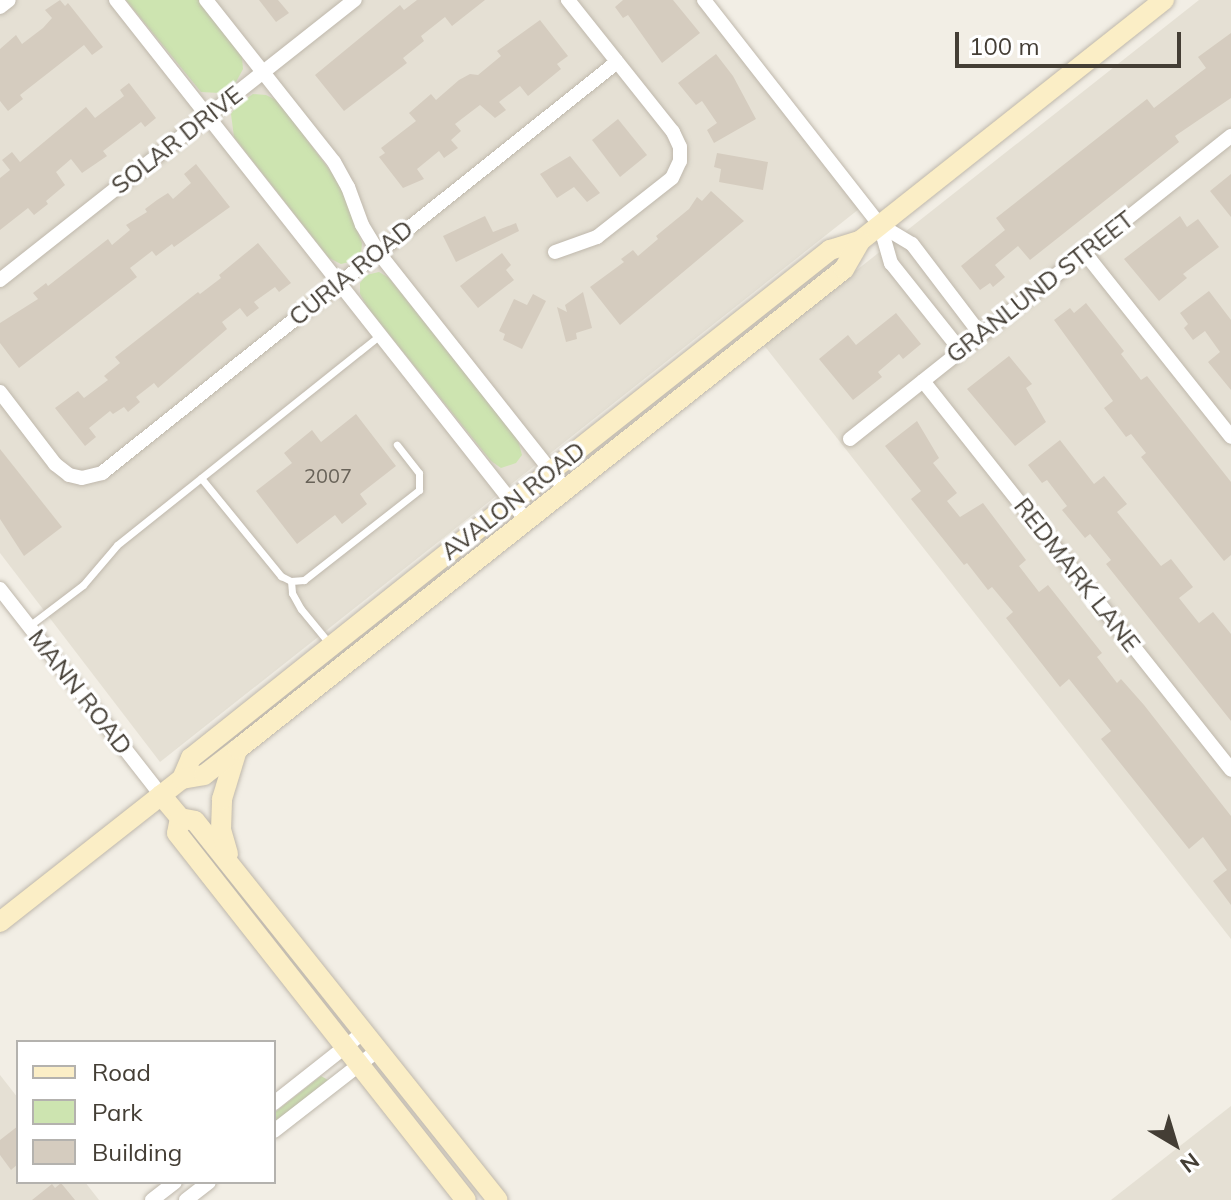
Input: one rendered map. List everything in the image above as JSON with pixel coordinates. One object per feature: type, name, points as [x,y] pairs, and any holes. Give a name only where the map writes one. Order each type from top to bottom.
[{"type":"main road","name":"AVALON ROAD","points":[[0,922],[182,779],[204,775],[238,749],[844,269],[860,241],[1164,0]]},
{"type":"main road","name":"AVALON ROAD","points":[[182,779],[191,758],[512,502],[830,250],[860,241]]},
{"type":"main road","points":[[237,872],[223,843],[220,815],[223,789],[238,749]]},
{"type":"main road","points":[[161,795],[180,818],[195,821],[498,1200]]},
{"type":"main road","points":[[180,818],[177,833],[466,1200]]},
{"type":"street","points":[[0,7],[9,0]]},
{"type":"street","points":[[116,0],[526,520]]},
{"type":"street","points":[[206,0],[334,162],[348,187],[362,225],[378,252],[565,489]]},
{"type":"street","name":"SOLAR DRIVE","points":[[0,280],[355,0]]},
{"type":"street","points":[[555,252],[597,237],[672,178],[680,161],[680,147],[673,132],[568,0]]},
{"type":"street","points":[[704,0],[880,225],[912,244],[981,335]]},
{"type":"street","name":"CURIA ROAD","points":[[0,392],[55,464],[69,475],[82,478],[102,473],[617,62]]},
{"type":"street","name":"GRANLUND STREET","points":[[850,439],[1231,136]]},
{"type":"street","points":[[880,225],[891,263],[961,351]]},
{"type":"street","points":[[1084,252],[1231,437]]},
{"type":"street","points":[[928,310],[950,293]]},
{"type":"street","name":"REDMARK LANE","points":[[923,381],[1231,770]]},
{"type":"street","name":"MANN ROAD","points":[[0,589],[161,795]]},
{"type":"street","points":[[276,1101],[364,1032]]},
{"type":"street","points":[[276,1129],[378,1050]]},
{"type":"street","points":[[152,1200],[172,1184]]},
{"type":"street","points":[[186,1200],[206,1184]]},
{"type":"lane","points":[[29,626],[83,585],[117,545],[381,334]]},
{"type":"lane","points":[[201,478],[281,576],[291,581],[316,575],[419,490],[419,473],[397,445]]},
{"type":"lane","points":[[291,581],[292,593],[301,609],[331,646]]},
{"type":"shaded area","points":[[0,0],[698,0],[859,209],[160,762],[0,553]]},
{"type":"shaded area","points":[[1199,0],[1231,0],[1231,939],[763,344]]},
{"type":"shaded area","points":[[0,1075],[16,1095],[16,1184],[87,1184],[99,1200],[0,1200]]},
{"type":"shaded area","points":[[1231,1106],[1231,1200],[1111,1200]]},
{"type":"green space","points":[[126,0],[199,0],[242,57],[243,69],[236,82],[220,93],[201,92]]},
{"type":"green space","points":[[253,94],[266,95],[278,101],[340,184],[362,243],[361,254],[353,261],[341,264],[329,258],[234,137],[231,114],[237,105]]},
{"type":"green space","points":[[379,272],[389,278],[518,440],[522,455],[516,463],[501,468],[491,461],[368,308],[360,294],[360,283],[366,275]]},
{"type":"green space","points":[[321,1076],[328,1080],[276,1122],[276,1111]]},
{"type":"building","points":[[60,0],[65,6],[68,3],[103,47],[92,55],[84,45],[20,95],[23,99],[8,111],[0,101],[0,49],[16,35],[22,44],[43,28],[52,18],[45,10]]},
{"type":"building","points":[[259,0],[278,0],[289,13],[276,22]]},
{"type":"building","points":[[417,0],[485,0],[452,26],[445,17],[421,36],[424,41],[403,58],[407,63],[344,111],[315,75],[400,5],[404,10]]},
{"type":"building","points":[[623,0],[673,0],[700,33],[662,63],[628,15],[623,18],[615,7]]},
{"type":"building","points":[[540,20],[568,56],[557,64],[561,69],[528,96],[520,86],[499,102],[506,110],[495,118],[480,105],[455,124],[461,131],[451,140],[458,148],[444,158],[439,151],[417,169],[424,179],[403,188],[379,157],[385,153],[381,148],[416,121],[409,113],[431,94],[436,100],[459,80],[470,74],[478,75],[501,56],[497,51]]},
{"type":"building","points":[[1231,33],[1231,98],[1175,136],[1179,142],[1030,260],[1018,246],[995,265],[1005,277],[993,287],[990,283],[980,290],[961,266],[1005,230],[996,218],[1147,99],[1154,108],[1206,68],[1198,57]]},
{"type":"building","points":[[716,54],[733,76],[756,119],[714,143],[707,130],[717,123],[702,101],[696,105],[678,83]]},
{"type":"building","points":[[129,83],[156,118],[145,127],[141,122],[103,151],[107,156],[82,173],[71,159],[56,172],[65,185],[46,201],[48,204],[34,215],[28,208],[0,230],[0,178],[10,170],[2,160],[12,152],[20,162],[86,107],[95,118],[124,96],[120,90]]},
{"type":"building","points":[[618,119],[647,155],[620,177],[592,140]]},
{"type":"building","points":[[717,153],[768,162],[763,190],[719,182],[721,169],[714,167]]},
{"type":"building","points":[[570,156],[600,193],[587,202],[574,187],[557,198],[540,174]]},
{"type":"building","points":[[196,164],[230,207],[174,247],[172,244],[156,256],[152,251],[130,268],[137,277],[19,368],[0,343],[0,323],[38,299],[33,293],[46,283],[48,286],[108,239],[112,245],[130,230],[126,225],[147,212],[145,209],[157,200],[168,193],[173,199],[191,183],[184,174]]},
{"type":"building","points":[[1231,174],[1231,217],[1210,191]]},
{"type":"building","points":[[711,191],[744,221],[620,325],[590,287],[624,262],[621,259],[633,250],[638,256],[658,239],[656,236],[689,209],[697,197],[702,201]]},
{"type":"building","points":[[485,216],[493,232],[516,223],[519,231],[456,262],[443,236]]},
{"type":"building","points":[[1180,216],[1187,227],[1198,219],[1219,247],[1183,274],[1187,278],[1159,301],[1124,259]]},
{"type":"building","points":[[258,243],[291,283],[279,292],[275,287],[254,302],[259,308],[247,317],[240,308],[222,322],[227,329],[158,388],[154,383],[136,397],[140,402],[128,412],[124,407],[113,414],[110,411],[89,428],[96,437],[85,446],[55,408],[78,391],[84,398],[108,380],[104,376],[120,363],[115,357],[198,292],[200,294],[221,278],[219,275]]},
{"type":"building","points":[[502,253],[511,265],[506,270],[514,280],[478,308],[460,286]]},
{"type":"building","points":[[1209,291],[1231,320],[1231,390],[1208,362],[1220,352],[1205,331],[1193,340],[1184,328],[1188,324],[1180,313]]},
{"type":"building","points":[[583,292],[592,328],[576,333],[577,339],[566,342],[557,307],[567,312],[565,305]]},
{"type":"building","points":[[533,294],[546,301],[522,349],[503,340],[505,334],[499,331],[514,299],[527,305]]},
{"type":"building","points":[[1086,303],[1124,351],[1121,354],[1141,380],[1147,376],[1231,482],[1231,555],[1224,561],[1141,457],[1146,453],[1131,434],[1126,437],[1104,408],[1113,401],[1054,320],[1070,308],[1074,313]]},
{"type":"building","points":[[896,313],[921,344],[903,359],[899,354],[878,372],[882,377],[853,400],[819,359],[848,335],[856,345]]},
{"type":"building","points":[[1009,356],[1032,384],[1026,388],[1046,422],[1015,446],[967,389]]},
{"type":"building","points":[[356,414],[396,466],[360,494],[367,504],[342,524],[335,515],[297,544],[256,491],[292,463],[284,453],[312,430],[321,442]]},
{"type":"building","points":[[917,421],[939,458],[933,463],[957,493],[947,501],[960,517],[983,503],[1026,560],[1019,566],[1039,592],[1048,585],[1102,653],[1097,657],[1117,683],[1121,679],[1144,705],[1231,816],[1231,905],[1213,881],[1227,870],[1203,837],[1189,849],[1101,739],[1111,731],[1069,679],[1060,687],[1006,618],[1013,612],[992,587],[988,590],[967,563],[964,565],[911,499],[921,491],[885,446]]},
{"type":"building","points":[[1060,440],[1094,484],[1104,476],[1127,504],[1117,512],[1161,566],[1171,559],[1193,587],[1179,598],[1199,623],[1213,612],[1231,634],[1231,721],[1106,564],[1111,560],[1090,534],[1085,538],[1062,510],[1067,506],[1047,480],[1042,483],[1028,465]]},
{"type":"building","points":[[0,449],[62,527],[24,556],[0,519]]},
{"type":"building","points":[[16,1128],[16,1166],[11,1170],[0,1155],[0,1140]]},
{"type":"building","points":[[52,1184],[55,1188],[62,1184],[75,1200],[32,1200]]}]
